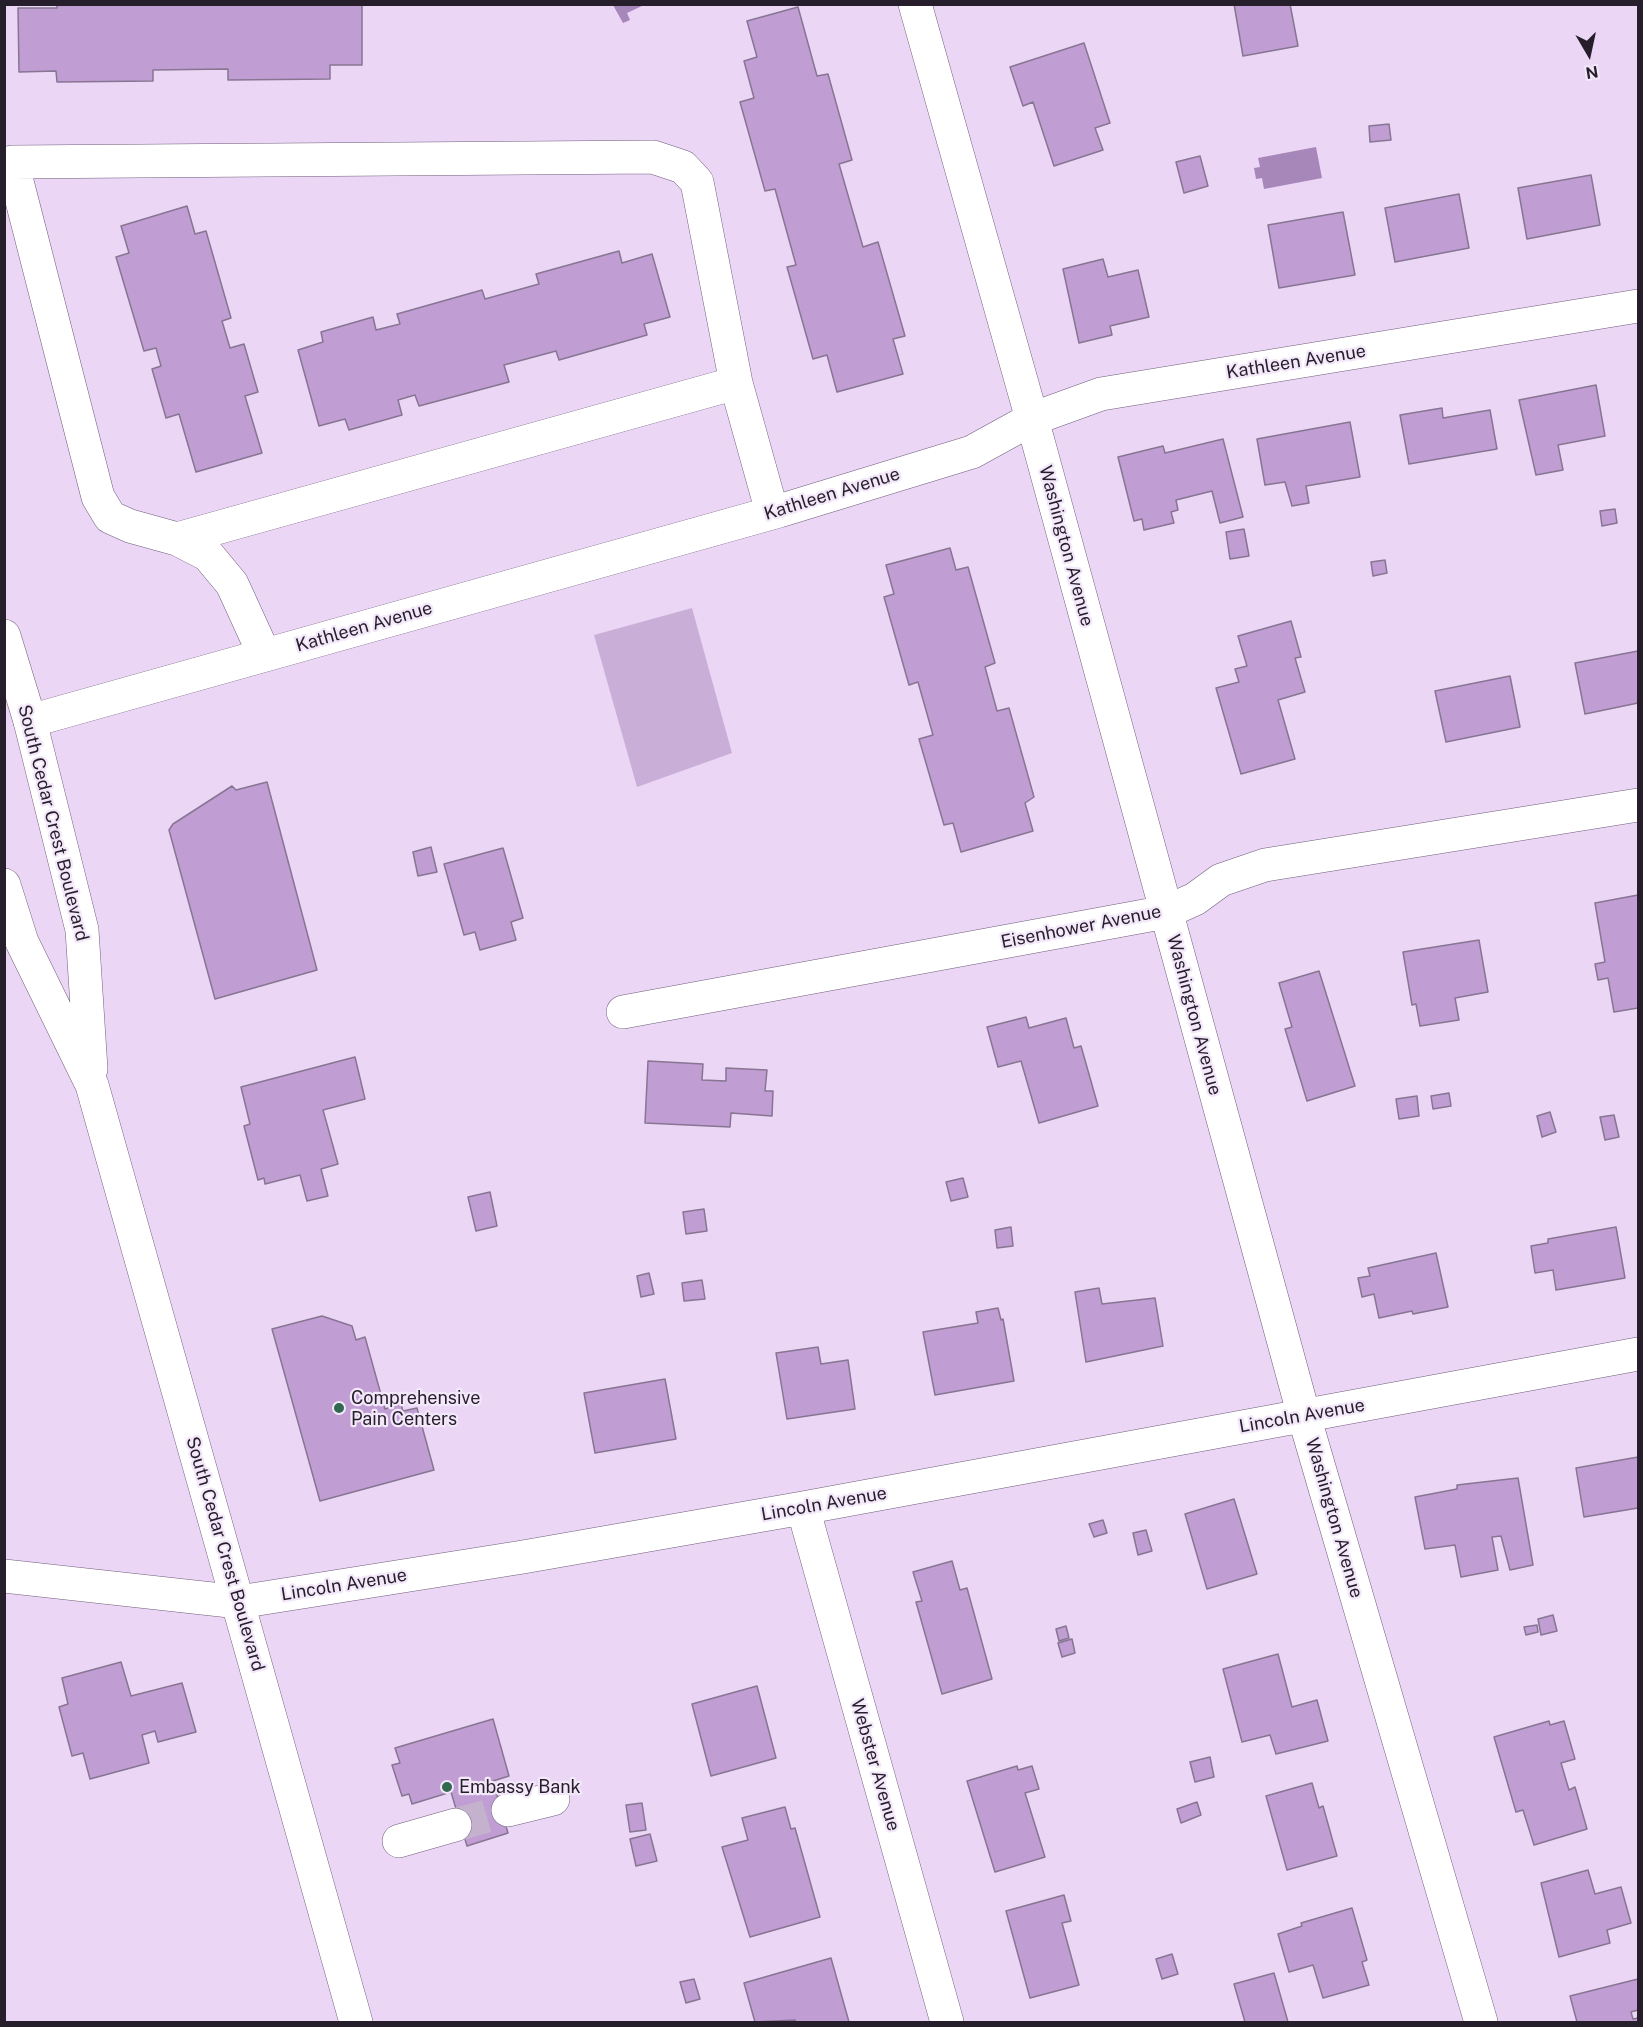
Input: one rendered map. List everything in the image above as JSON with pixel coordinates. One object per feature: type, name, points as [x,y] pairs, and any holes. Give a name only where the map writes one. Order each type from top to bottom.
[{"type":"street","name":"Washington Avenue","points":[[915,4],[1032,419],[1304,1416],[1481,2022]]},
{"type":"street","points":[[264,654],[224,571],[208,555],[177,539],[130,526],[110,517],[98,497],[12,162],[653,157],[683,167],[698,182],[736,383],[772,512]]},
{"type":"street","name":"Kathleen Avenue","points":[[30,721],[772,512],[972,452],[1032,419],[1101,394],[1638,306]]},
{"type":"street","points":[[177,539],[736,383]]},
{"type":"street","name":"South Cedar Crest Boulevard","points":[[4,636],[30,721],[82,930],[92,1085]]},
{"type":"street","name":"Eisenhower Avenue","points":[[623,1012],[1166,912],[1195,899],[1221,880],[1265,865],[1638,805]]},
{"type":"street","name":"South Cedar Crest Boulevard","points":[[4,885],[22,942],[92,1085],[356,2022]]},
{"type":"street","name":"Lincoln Avenue","points":[[4,1576],[239,1602],[524,1557],[803,1508],[1638,1354]]},
{"type":"street","name":"Webster Avenue","points":[[803,1508],[946,2022]]},
{"type":"street","points":[[508,1810],[553,1799]]},
{"type":"street","points":[[399,1841],[455,1825]]},
{"type":"shaded area","points":[[613,5],[644,5],[627,13],[630,20],[623,23]]},
{"type":"shaded area","points":[[1316,147],[1322,178],[1264,189],[1262,178],[1256,179],[1254,168],[1260,167],[1258,158]]},
{"type":"shaded area","points":[[692,608],[732,753],[637,787],[594,635]]},
{"type":"building","points":[[57,4],[362,4],[362,65],[330,65],[330,79],[228,80],[228,69],[153,70],[153,81],[57,82],[56,71],[19,72],[18,8],[57,8]]},
{"type":"building","points":[[1234,4],[1290,4],[1298,46],[1243,56]]},
{"type":"building","points":[[798,7],[817,76],[828,74],[852,160],[839,164],[863,247],[878,242],[905,336],[893,339],[903,374],[837,392],[827,355],[813,359],[787,267],[796,265],[775,189],[765,191],[740,102],[754,98],[744,61],[757,57],[747,21]]},
{"type":"building","points":[[1084,43],[1110,123],[1095,128],[1103,150],[1054,166],[1033,102],[1023,106],[1010,67]]},
{"type":"building","points":[[1389,124],[1391,140],[1370,142],[1369,126]]},
{"type":"building","points":[[1200,156],[1208,186],[1184,193],[1176,162]]},
{"type":"building","points":[[1591,175],[1600,225],[1527,239],[1518,188]]},
{"type":"building","points":[[1459,194],[1469,248],[1395,262],[1385,208]]},
{"type":"building","points":[[187,206],[195,234],[206,231],[231,318],[222,321],[230,348],[244,344],[258,392],[245,396],[262,453],[196,472],[179,414],[166,418],[152,369],[161,366],[156,348],[144,351],[116,257],[129,253],[121,226]]},
{"type":"building","points":[[1343,212],[1355,275],[1279,288],[1268,225]]},
{"type":"building","points":[[619,251],[622,263],[652,254],[670,317],[644,324],[647,335],[559,360],[556,351],[504,365],[509,382],[419,406],[415,395],[398,400],[402,415],[349,430],[345,419],[319,426],[298,350],[323,342],[321,332],[373,317],[376,330],[400,324],[397,314],[482,290],[485,299],[539,284],[536,274]]},
{"type":"building","points":[[1103,259],[1108,277],[1138,270],[1149,317],[1110,326],[1112,335],[1079,343],[1063,269]]},
{"type":"building","points":[[1596,385],[1605,436],[1558,445],[1563,470],[1536,475],[1519,400]]},
{"type":"building","points":[[1442,408],[1443,418],[1490,410],[1497,449],[1409,464],[1400,415]]},
{"type":"building","points":[[1350,422],[1360,477],[1306,486],[1309,503],[1292,506],[1285,482],[1265,485],[1257,439]]},
{"type":"building","points":[[1223,439],[1243,517],[1220,523],[1212,491],[1176,500],[1178,510],[1171,512],[1174,523],[1144,530],[1142,519],[1134,521],[1118,457],[1163,446],[1165,453]]},
{"type":"building","points":[[1615,509],[1617,523],[1602,526],[1600,511]]},
{"type":"building","points":[[1244,529],[1249,556],[1230,559],[1226,532]]},
{"type":"building","points":[[950,548],[956,570],[968,567],[995,663],[985,667],[997,711],[1009,708],[1034,797],[1025,803],[1033,831],[961,852],[953,823],[944,825],[919,739],[933,735],[918,682],[909,685],[884,597],[894,594],[886,565]]},
{"type":"building","points":[[1385,560],[1387,573],[1373,576],[1371,562]]},
{"type":"building","points":[[1291,621],[1301,657],[1295,658],[1305,692],[1278,700],[1295,759],[1241,774],[1216,688],[1239,682],[1235,669],[1247,666],[1238,636]]},
{"type":"building","points":[[1638,651],[1638,703],[1585,714],[1575,663]]},
{"type":"building","points":[[1510,676],[1520,727],[1446,742],[1435,691]]},
{"type":"building","points":[[267,782],[317,970],[215,999],[169,830],[173,824],[232,786],[236,790]]},
{"type":"building","points":[[431,847],[437,872],[418,876],[413,852]]},
{"type":"building","points":[[503,848],[523,918],[511,922],[516,940],[480,950],[475,932],[464,935],[444,864]]},
{"type":"building","points":[[1638,895],[1638,1008],[1614,1012],[1608,978],[1598,980],[1595,964],[1605,962],[1595,903]]},
{"type":"building","points":[[1479,940],[1488,992],[1455,998],[1459,1020],[1420,1026],[1416,1004],[1412,1005],[1403,952]]},
{"type":"building","points":[[1319,971],[1355,1086],[1307,1101],[1285,1029],[1292,1027],[1279,983]]},
{"type":"building","points":[[1026,1017],[1029,1028],[1066,1018],[1074,1048],[1081,1046],[1098,1106],[1039,1123],[1021,1061],[998,1067],[987,1027]]},
{"type":"building","points":[[355,1057],[365,1099],[323,1110],[338,1164],[321,1169],[328,1196],[307,1201],[300,1175],[265,1184],[264,1178],[258,1180],[244,1126],[250,1124],[241,1087]]},
{"type":"building","points":[[648,1061],[703,1064],[702,1080],[726,1081],[726,1068],[767,1070],[765,1091],[773,1091],[772,1116],[731,1113],[730,1127],[645,1123]]},
{"type":"building","points":[[1449,1093],[1451,1106],[1433,1109],[1431,1096]]},
{"type":"building","points":[[1417,1096],[1419,1116],[1399,1119],[1396,1099]]},
{"type":"building","points":[[1550,1112],[1556,1132],[1542,1137],[1537,1116]]},
{"type":"building","points":[[1614,1115],[1619,1137],[1605,1140],[1600,1117]]},
{"type":"building","points":[[963,1178],[968,1197],[951,1201],[946,1182]]},
{"type":"building","points":[[490,1192],[497,1226],[476,1231],[468,1197]]},
{"type":"building","points":[[704,1209],[707,1231],[686,1234],[683,1212]]},
{"type":"building","points":[[1011,1227],[1013,1246],[997,1248],[995,1230]]},
{"type":"building","points":[[1616,1227],[1625,1278],[1556,1290],[1553,1270],[1535,1273],[1531,1246],[1548,1243],[1548,1239]]},
{"type":"building","points":[[1436,1253],[1448,1307],[1379,1318],[1374,1294],[1362,1297],[1358,1278],[1370,1276],[1368,1268]]},
{"type":"building","points":[[649,1273],[654,1294],[641,1297],[637,1276]]},
{"type":"building","points":[[702,1280],[705,1299],[684,1301],[682,1283]]},
{"type":"building","points":[[1099,1288],[1102,1304],[1155,1298],[1163,1346],[1086,1362],[1075,1292]]},
{"type":"building","points":[[998,1308],[1001,1320],[1003,1319],[1014,1381],[935,1395],[923,1332],[978,1323],[976,1312]]},
{"type":"building","name":"Comprehensive Pain Centers","points":[[322,1316],[352,1326],[356,1340],[365,1337],[385,1409],[401,1404],[403,1411],[417,1408],[434,1470],[320,1501],[272,1329]]},
{"type":"building","points":[[818,1347],[821,1364],[848,1360],[855,1409],[787,1419],[776,1353]]},
{"type":"building","points":[[665,1379],[676,1439],[595,1453],[584,1393]]},
{"type":"building","points":[[1638,1457],[1638,1508],[1584,1517],[1576,1468]]},
{"type":"building","points":[[1518,1478],[1533,1565],[1510,1570],[1501,1536],[1492,1537],[1498,1570],[1461,1577],[1455,1545],[1425,1549],[1415,1497],[1457,1489],[1457,1485]]},
{"type":"building","points":[[1234,1499],[1257,1574],[1207,1589],[1185,1514]]},
{"type":"building","points":[[1103,1520],[1107,1533],[1094,1537],[1089,1524]]},
{"type":"building","points":[[1146,1530],[1152,1551],[1138,1555],[1133,1533]]},
{"type":"building","points":[[952,1561],[960,1590],[967,1588],[992,1679],[942,1694],[916,1602],[922,1601],[913,1572]]},
{"type":"building","points":[[1553,1615],[1557,1631],[1541,1635],[1538,1619]]},
{"type":"building","points":[[1537,1625],[1538,1632],[1526,1635],[1524,1627]]},
{"type":"building","points":[[1066,1626],[1069,1638],[1059,1641],[1056,1629]]},
{"type":"building","points":[[1072,1639],[1075,1653],[1062,1657],[1058,1643]]},
{"type":"building","points":[[1278,1654],[1292,1707],[1317,1700],[1328,1741],[1276,1754],[1270,1735],[1242,1742],[1223,1669]]},
{"type":"building","points":[[121,1662],[131,1696],[182,1683],[196,1732],[158,1742],[155,1731],[142,1735],[149,1763],[90,1779],[83,1753],[72,1756],[59,1707],[68,1704],[62,1678]]},
{"type":"building","points":[[757,1686],[776,1758],[711,1776],[692,1704]]},
{"type":"building","name":"Embassy Bank","points":[[493,1719],[509,1776],[493,1781],[508,1833],[467,1846],[451,1792],[412,1804],[409,1794],[402,1796],[392,1765],[400,1763],[395,1748]]},
{"type":"building","points":[[1549,1721],[1550,1725],[1564,1721],[1575,1759],[1561,1763],[1569,1790],[1575,1787],[1587,1829],[1534,1845],[1523,1810],[1516,1812],[1494,1737]]},
{"type":"building","points":[[1210,1757],[1214,1777],[1195,1782],[1190,1762]]},
{"type":"building","points":[[1017,1766],[1018,1770],[1032,1766],[1039,1789],[1025,1793],[1045,1857],[995,1872],[967,1781]]},
{"type":"building","points":[[1312,1783],[1319,1808],[1323,1806],[1337,1856],[1287,1870],[1266,1796]]},
{"type":"building","points":[[1197,1802],[1201,1815],[1181,1823],[1177,1809]]},
{"type":"building","points":[[642,1803],[646,1830],[630,1832],[626,1805]]},
{"type":"building","points":[[785,1807],[791,1829],[795,1828],[820,1917],[750,1937],[722,1847],[748,1840],[742,1818]]},
{"type":"building","points":[[650,1834],[657,1861],[636,1866],[630,1839]]},
{"type":"building","points":[[1588,1870],[1595,1894],[1621,1887],[1631,1923],[1607,1930],[1610,1943],[1559,1957],[1541,1883]]},
{"type":"building","points":[[1064,1895],[1071,1921],[1062,1923],[1079,1985],[1030,1998],[1006,1911]]},
{"type":"building","points":[[1352,1908],[1367,1960],[1362,1962],[1369,1985],[1323,1998],[1313,1965],[1289,1972],[1278,1934],[1302,1926],[1301,1923]]},
{"type":"building","points":[[1172,1954],[1178,1974],[1162,1979],[1156,1959]]},
{"type":"building","points":[[831,1958],[849,2022],[796,2022],[795,2020],[755,2022],[744,1983]]},
{"type":"building","points":[[1274,1973],[1288,2022],[1245,2022],[1234,1984]]},
{"type":"building","points":[[694,1979],[700,1999],[686,2003],[680,1982]]},
{"type":"building","points":[[1638,1979],[1638,2010],[1631,2012],[1633,2019],[1638,2018],[1638,2022],[1577,2022],[1570,1996]]},
{"type":"tunnel","points":[[455,1825],[508,1810]]},
{"type":"place","name":"Comprehensive Pain Centers","points":[[339,1408]]},
{"type":"place","name":"Embassy Bank","points":[[447,1787]]}]
